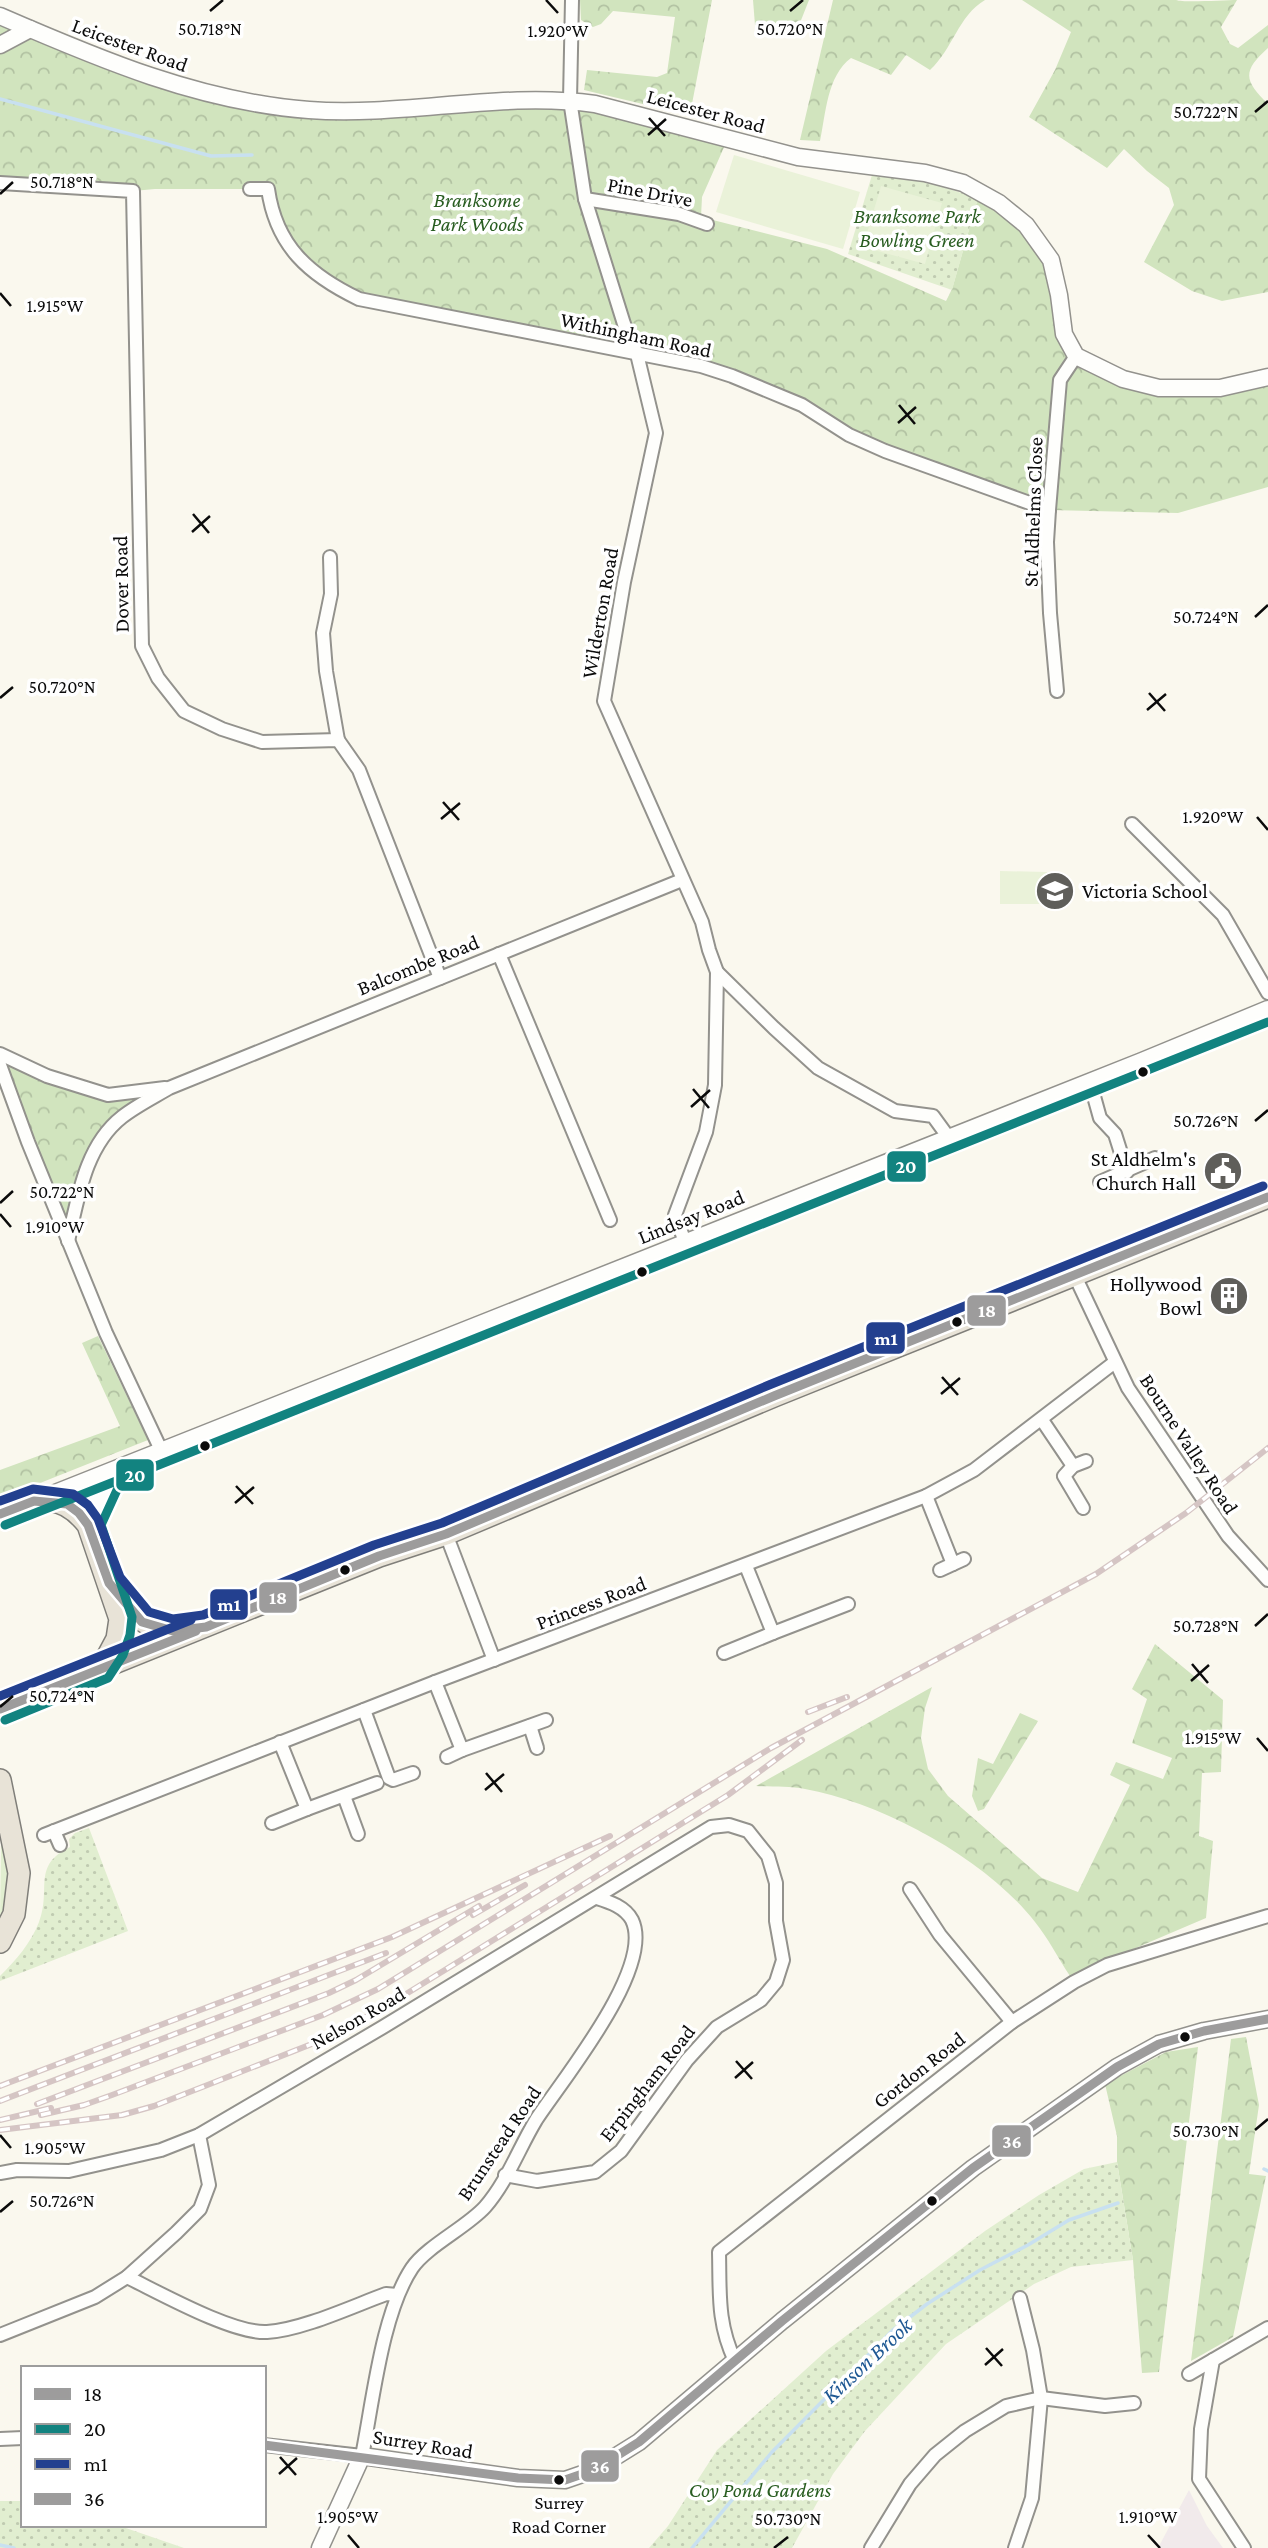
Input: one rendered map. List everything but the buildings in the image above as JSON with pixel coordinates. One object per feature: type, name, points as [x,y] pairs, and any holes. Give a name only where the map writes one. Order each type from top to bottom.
[{"type":"highway","points":[[4,1708],[379,1556],[446,1534],[740,1410],[1268,1197]]},
{"type":"highway","points":[[0,1514],[34,1501],[67,1504],[79,1513],[88,1525],[120,1619],[120,1629],[102,1667]]},
{"type":"highway","points":[[109,1583],[142,1622],[173,1631],[206,1627]]},
{"type":"highway","points":[[0,1780],[19,1873],[17,1901],[9,1926],[0,1942]]},
{"type":"highway","points":[[0,1820],[14,1842]]},
{"type":"street","name":"Wilderton Road","points":[[572,0],[570,100],[585,199],[624,324],[637,354],[656,433],[624,582],[604,701],[702,922],[717,972],[715,1085],[706,1132],[675,1215],[685,1242]]},
{"type":"street","name":"Leicester Road","points":[[0,16],[179,87],[239,100],[308,110],[386,110],[570,100],[595,104],[798,157],[925,173],[963,183],[999,203],[1026,225],[1051,260],[1064,334],[1076,356]]},
{"type":"street","points":[[0,44],[30,29]]},
{"type":"street","name":"Dover Road","points":[[0,183],[133,191],[142,646],[158,678],[184,711],[222,729],[262,742],[338,740]]},
{"type":"street","name":"Withingham Road","points":[[250,189],[268,189],[272,214],[280,233],[299,258],[330,285],[359,299],[701,366],[803,405],[849,435],[885,451],[1048,510]]},
{"type":"street","name":"Pine Drive","points":[[585,199],[679,214],[707,224]]},
{"type":"street","points":[[1076,356],[1123,379],[1159,388],[1220,388],[1268,377]]},
{"type":"street","name":"St Aldhelms Close","points":[[1057,691],[1053,673],[1048,510],[1060,380],[1076,356]]},
{"type":"street","points":[[330,557],[331,594],[323,634],[326,671],[338,740],[359,770],[440,978]]},
{"type":"street","points":[[1132,824],[1223,915],[1268,993]]},
{"type":"street","name":"Balcombe Road","points":[[68,1241],[79,1194],[94,1150],[121,1117],[169,1088],[682,880]]},
{"type":"street","points":[[499,954],[611,1220]]},
{"type":"street","points":[[717,972],[818,1068],[895,1111],[933,1116],[949,1138]]},
{"type":"street","name":"Lindsay Road","points":[[34,1501],[1268,1009]]},
{"type":"street","name":"Balcombe Road","points":[[0,1054],[47,1076],[108,1095],[169,1088]]},
{"type":"street","points":[[0,1065],[28,1142],[106,1333],[161,1450]]},
{"type":"street","points":[[1090,1082],[1100,1118],[1115,1134],[1127,1172]]},
{"type":"street","points":[[1100,1182],[1154,1158]]},
{"type":"street","name":"Bourne Valley Road","points":[[1086,1271],[1096,1318],[1134,1398],[1210,1512],[1268,1580]]},
{"type":"street","name":"Princess Road","points":[[60,1845],[49,1833],[435,1682],[926,1496],[974,1470],[1115,1362]]},
{"type":"street","points":[[1042,1420],[1073,1466]]},
{"type":"street","points":[[1083,1508],[1064,1476],[1073,1466],[1086,1461]]},
{"type":"street","name":"Lindsay Road","points":[[88,1525],[106,1482],[130,1463]]},
{"type":"street","points":[[926,1496],[959,1562],[940,1570]]},
{"type":"street","points":[[446,1534],[494,1660]]},
{"type":"street","points":[[746,1566],[773,1633]]},
{"type":"street","points":[[724,1653],[848,1604]]},
{"type":"street","points":[[435,1682],[462,1750]]},
{"type":"street","points":[[364,1710],[389,1778],[393,1780],[413,1773]]},
{"type":"street","points":[[447,1757],[546,1720]]},
{"type":"street","points":[[530,1726],[537,1748]]},
{"type":"street","points":[[280,1742],[307,1809]]},
{"type":"street","points":[[272,1823],[377,1783]]},
{"type":"street","points":[[344,1796],[358,1834]]},
{"type":"street","name":"Erpingham Road","points":[[506,2175],[537,2181],[595,2172],[621,2151],[687,2060],[717,2026],[761,2000],[776,1982],[783,1960],[776,1921],[776,1883],[768,1856],[748,1831],[729,1825],[711,1827]]},
{"type":"street","name":"Nelson Road","points":[[0,2173],[18,2170],[69,2171],[161,2150],[199,2135],[711,1827]]},
{"type":"street","points":[[911,1889],[940,1935],[1012,2022]]},
{"type":"street","name":"Brunstead Road","points":[[362,2456],[381,2358],[397,2295],[414,2265],[485,2207],[536,2121],[594,2038],[630,1971],[635,1945],[632,1921],[618,1905],[597,1898]]},
{"type":"street","name":"Gordon Road","points":[[736,2361],[726,2341],[721,2320],[719,2252],[1012,2022],[1074,1982],[1107,1965],[1268,1916]]},
{"type":"street","name":"Surrey Road","points":[[266,2445],[362,2456],[494,2476],[565,2480],[594,2470],[639,2442],[973,2168],[1117,2067],[1159,2044],[1204,2031],[1268,2019]]},
{"type":"street","points":[[0,2336],[95,2297],[127,2277],[200,2209],[209,2185],[199,2135]]},
{"type":"street","points":[[127,2277],[232,2326],[267,2332],[302,2324],[386,2294],[397,2295]]},
{"type":"street","points":[[1015,2548],[1032,2498],[1041,2398],[1020,2298]]},
{"type":"street","points":[[1189,2374],[1268,2328]]},
{"type":"street","points":[[1213,2360],[1201,2429],[1199,2479],[1244,2548]]},
{"type":"street","points":[[871,2548],[910,2484],[935,2455],[965,2431],[1006,2406],[1041,2398],[1105,2406],[1134,2403]]},
{"type":"street","points":[[0,2439],[21,2438]]},
{"type":"street","points":[[320,2548],[362,2456]]},
{"type":"shaded area","points":[[1189,2490],[1207,2526],[1223,2548],[1158,2548]]},
{"type":"green space","points":[[580,0],[712,0],[691,109],[672,111],[584,90],[587,70],[657,77],[667,73],[675,17],[613,11],[601,24],[593,27],[581,20]]},
{"type":"green space","points":[[753,0],[809,0],[794,38],[755,25]]},
{"type":"green space","points":[[833,0],[985,0],[968,15],[930,70],[906,55],[891,75],[851,58],[832,85],[820,141],[800,140]]},
{"type":"green space","points":[[1022,0],[1237,0],[1221,27],[1230,44],[1238,48],[1268,25],[1268,48],[1253,64],[1249,76],[1254,89],[1268,104],[1268,292],[1222,301],[1192,291],[1144,262],[1174,205],[1169,188],[1124,149],[1107,168],[1029,117],[1055,70],[1071,32]]},
{"type":"green space","name":"Branksome Park Woods","points":[[0,16],[116,64],[308,110],[570,100],[725,145],[702,197],[701,217],[827,249],[946,301],[952,289],[980,191],[1051,260],[1076,356],[1159,388],[1268,377],[1268,487],[1178,513],[1049,510],[885,451],[732,376],[359,299],[299,259],[268,189],[133,191],[0,183]]},
{"type":"green space","points":[[734,155],[860,192],[843,249],[716,212]]},
{"type":"green space","name":"Branksome Park Bowling Green","points":[[872,175],[923,181],[978,198],[952,290],[848,254]]},
{"type":"green space","points":[[881,186],[942,203],[925,264],[863,247]]},
{"type":"green space","points":[[1000,871],[1047,872],[1047,904],[1000,904]]},
{"type":"green space","points":[[0,1054],[108,1095],[166,1090],[121,1117],[94,1149],[68,1241]]},
{"type":"green space","points":[[98,1336],[148,1440],[0,1499],[0,1470],[120,1426],[82,1343]]},
{"type":"green space","points":[[1155,1644],[1223,1700],[1221,1772],[1202,1773],[1199,1836],[1213,1841],[1206,1918],[1070,1976],[1040,1928],[1014,1899],[961,1856],[931,1837],[867,1807],[835,1796],[799,1788],[756,1786],[932,1687],[925,1708],[921,1738],[928,1769],[948,1796],[1042,1878],[1078,1892],[1130,1785],[1110,1775],[1116,1762],[1163,1779],[1172,1758],[1132,1743],[1147,1699],[1132,1689]]},
{"type":"green space","points":[[1020,1713],[1038,1721],[984,1809],[978,1811],[972,1796],[978,1758],[993,1764]]},
{"type":"green space","points":[[89,1828],[128,1931],[0,1981],[0,1976],[22,1951],[39,1922],[46,1870],[58,1854],[70,1847],[69,1839],[75,1833]]},
{"type":"green space","points":[[1,1843],[8,1883],[4,1913],[0,1922]]},
{"type":"green space","points":[[1246,2037],[1259,2105],[1249,2174],[1266,2176],[1233,2337],[1191,2361],[1231,2039]]},
{"type":"green space","points":[[1198,2047],[1159,2372],[1142,2373],[1133,2260],[1117,2162],[1117,2136],[1105,2084],[1166,2052]]},
{"type":"green space","name":"Coy Pond Gardens","points":[[1117,2162],[1133,2260],[1071,2267],[1034,2284],[946,2344],[865,2431],[833,2474],[792,2548],[649,2548],[668,2526],[717,2450],[826,2351],[985,2231],[1039,2195],[1084,2169]]},
{"type":"green space","points":[[0,2501],[21,2501],[21,2527],[123,2527],[184,2548],[0,2548]]},
{"type":"waterway","points":[[0,99],[211,156],[252,155]]},
{"type":"waterway","name":"Kinson Brook","points":[[1264,2169],[1268,2171]]},
{"type":"waterway","name":"Kinson Brook","points":[[692,2548],[772,2452],[893,2330],[927,2304],[980,2270],[1069,2220],[1118,2203]]},
{"type":"waterway","points":[[0,2545],[14,2548]]},
{"type":"railway","points":[[41,2115],[112,2095],[323,2015],[378,1989],[771,1748],[1096,1574],[1186,1513],[1268,1448]]},
{"type":"railway","points":[[808,1712],[847,1697]]},
{"type":"railway","points":[[0,2130],[122,2115],[154,2106],[332,2036],[406,1994],[728,1795],[802,1740]]},
{"type":"railway","points":[[0,2086],[392,1937],[610,1836]]},
{"type":"railway","points":[[473,1915],[525,1885]]},
{"type":"railway","points":[[37,2104],[329,1993],[356,1980],[479,1906]]},
{"type":"railway","points":[[0,2101],[386,1953]]},
{"type":"railway","points":[[0,2120],[51,2108]]},
{"type":"transit line","name":"20","points":[[5,1720],[108,1678],[123,1655],[130,1635],[132,1617],[101,1525],[117,1490],[136,1474],[1268,1022]]},
{"type":"transit line","name":"m1","points":[[0,1501],[33,1489],[73,1494],[88,1505],[98,1519],[120,1577],[149,1612],[173,1619],[203,1615],[374,1545],[442,1523],[769,1385],[1263,1186]]},
{"type":"transit line","name":"18","points":[[0,1514],[34,1501],[67,1504],[79,1513],[88,1525],[109,1583],[142,1622],[173,1631],[206,1627],[379,1556],[446,1534],[774,1396],[1268,1197]]},
{"type":"transit line","name":"20","points":[[5,1525],[134,1474]]},
{"type":"transit line","name":"m1","points":[[0,1696],[191,1620]]},
{"type":"transit line","name":"18","points":[[0,1709],[196,1631]]},
{"type":"transit line","name":"36","points":[[266,2445],[518,2478],[565,2480],[594,2470],[639,2442],[782,2321],[973,2168],[1117,2067],[1159,2044],[1204,2031],[1268,2019]]},
{"type":"place","name":"Victoria School","points":[[1055,891]]},
{"type":"place","name":"St Aldhelm's Church Hall","points":[[1223,1171]]},
{"type":"place","name":"Hollywood Bowl","points":[[1229,1296]]},
{"type":"place","name":"Surrey Road Corner","points":[[559,2480]]}]
